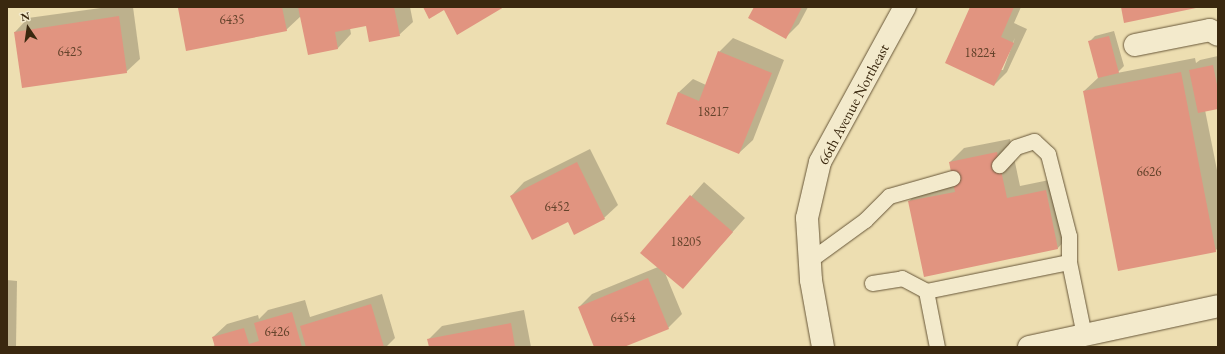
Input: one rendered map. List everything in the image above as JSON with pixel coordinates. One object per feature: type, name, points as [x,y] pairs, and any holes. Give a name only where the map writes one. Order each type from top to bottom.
[{"type":"street","name":"66th Avenue Northeast","points":[[823,347],[810,260],[807,218],[820,162],[905,7]]},
{"type":"street","points":[[1135,45],[1210,30],[1218,35]]},
{"type":"street","points":[[1029,347],[1218,306]]},
{"type":"lane","points":[[1000,165],[1016,147],[1034,141],[1048,154],[1069,236],[1069,262],[1084,335]]},
{"type":"lane","points":[[810,260],[865,220],[889,196],[952,178]]},
{"type":"lane","points":[[872,283],[902,278],[926,291],[1069,262]]},
{"type":"lane","points":[[926,291],[937,347]]},
{"type":"building","points":[[282,7],[287,31],[186,51],[178,8]]},
{"type":"building","points":[[298,7],[394,7],[400,36],[369,42],[366,26],[335,32],[338,49],[308,55]]},
{"type":"building","points":[[423,7],[504,7],[457,35],[444,10],[429,19]]},
{"type":"building","points":[[754,7],[802,7],[786,39],[748,18]]},
{"type":"building","points":[[970,7],[1014,7],[1001,37],[1014,43],[994,86],[945,63]]},
{"type":"building","points":[[1121,7],[1196,7],[1196,8],[1124,23]]},
{"type":"building","points":[[119,16],[127,73],[22,88],[14,32]]},
{"type":"building","points":[[1109,36],[1119,73],[1098,78],[1088,41]]},
{"type":"building","points":[[718,51],[772,73],[739,154],[666,124],[678,92],[699,101]]},
{"type":"building","points":[[1213,65],[1218,90],[1218,109],[1198,113],[1189,70]]},
{"type":"building","points":[[1181,72],[1216,252],[1118,271],[1083,91]]},
{"type":"building","points":[[997,152],[1007,198],[1046,190],[1058,249],[924,277],[908,201],[955,192],[949,162]]},
{"type":"building","points":[[577,162],[605,219],[574,235],[568,222],[532,240],[510,196]]},
{"type":"building","points":[[690,195],[733,232],[683,289],[640,253]]},
{"type":"building","points":[[648,278],[669,329],[624,347],[594,347],[578,307]]},
{"type":"building","points":[[371,304],[384,347],[306,347],[300,326]]},
{"type":"building","points":[[292,312],[302,347],[215,347],[212,337],[244,328],[249,344],[259,341],[254,323]]},
{"type":"building","points":[[511,323],[515,347],[429,347],[427,339]]}]
